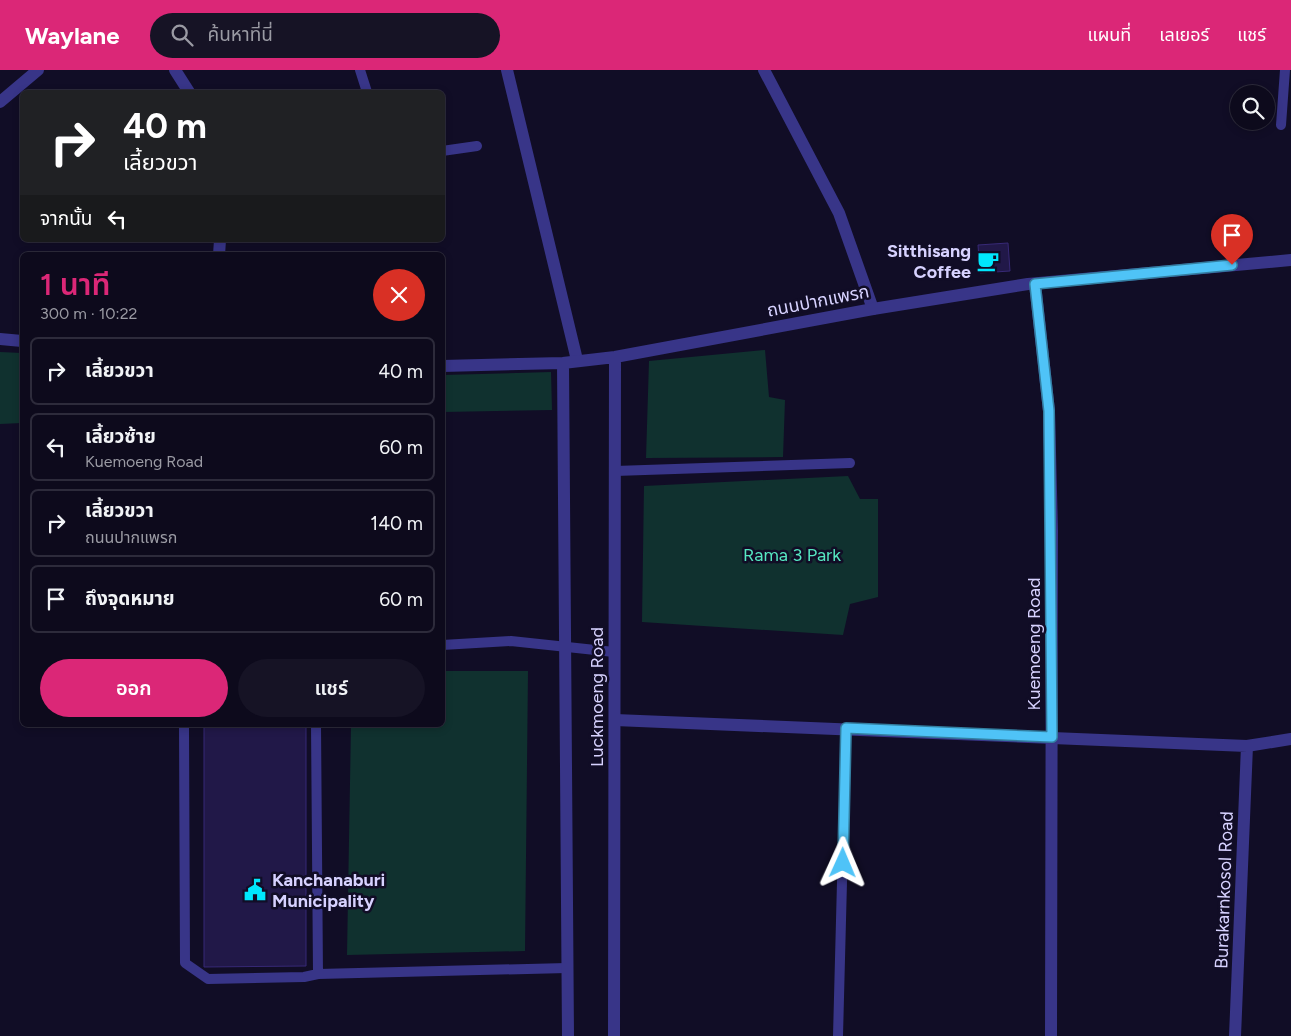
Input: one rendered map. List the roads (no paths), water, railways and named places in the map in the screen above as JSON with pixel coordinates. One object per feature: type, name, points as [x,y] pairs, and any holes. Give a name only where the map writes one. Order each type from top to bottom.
[{"type":"street","points":[[0,102],[38,70]]},
{"type":"street","points":[[175,70],[188,90]]},
{"type":"street","points":[[507,70],[577,360]]},
{"type":"street","points":[[764,70],[839,213],[873,308]]},
{"type":"street","name":"ถนนปากแพรก","points":[[445,366],[563,363],[615,357],[873,308],[1035,284],[1291,260]]},
{"type":"street","name":"Kuemoeng Road","points":[[1035,284],[1049,411],[1052,737],[1051,1036]]},
{"type":"street","points":[[0,340],[20,341]]},
{"type":"street","name":"Luckmoeng Road","points":[[614,1036],[615,357]]},
{"type":"street","name":"Luckmoeng Road","points":[[563,363],[568,1036]]},
{"type":"street","points":[[614,720],[846,728],[1247,746],[1291,739]]},
{"type":"street","name":"Burakarnkosol Road","points":[[1236,1036],[1247,746]]},
{"type":"lane","points":[[360,70],[366,90]]},
{"type":"lane","points":[[1281,125],[1285,70]]},
{"type":"lane","points":[[445,151],[477,146]]},
{"type":"lane","points":[[615,471],[850,463]]},
{"type":"lane","points":[[445,645],[510,641],[614,652]]},
{"type":"lane","points":[[184,727],[185,963],[208,979],[304,977],[318,974],[567,968]]},
{"type":"lane","points":[[316,727],[318,974]]},
{"type":"lane","points":[[838,1036],[846,728]]},
{"type":"place","name":"Sitthisang Coffee","points":[[988,261]]},
{"type":"place","name":"Kanchanaburi Municipality","points":[[255,890]]},
{"type":"park label","name":"Rama 3 Park","points":[[792,555]]}]
